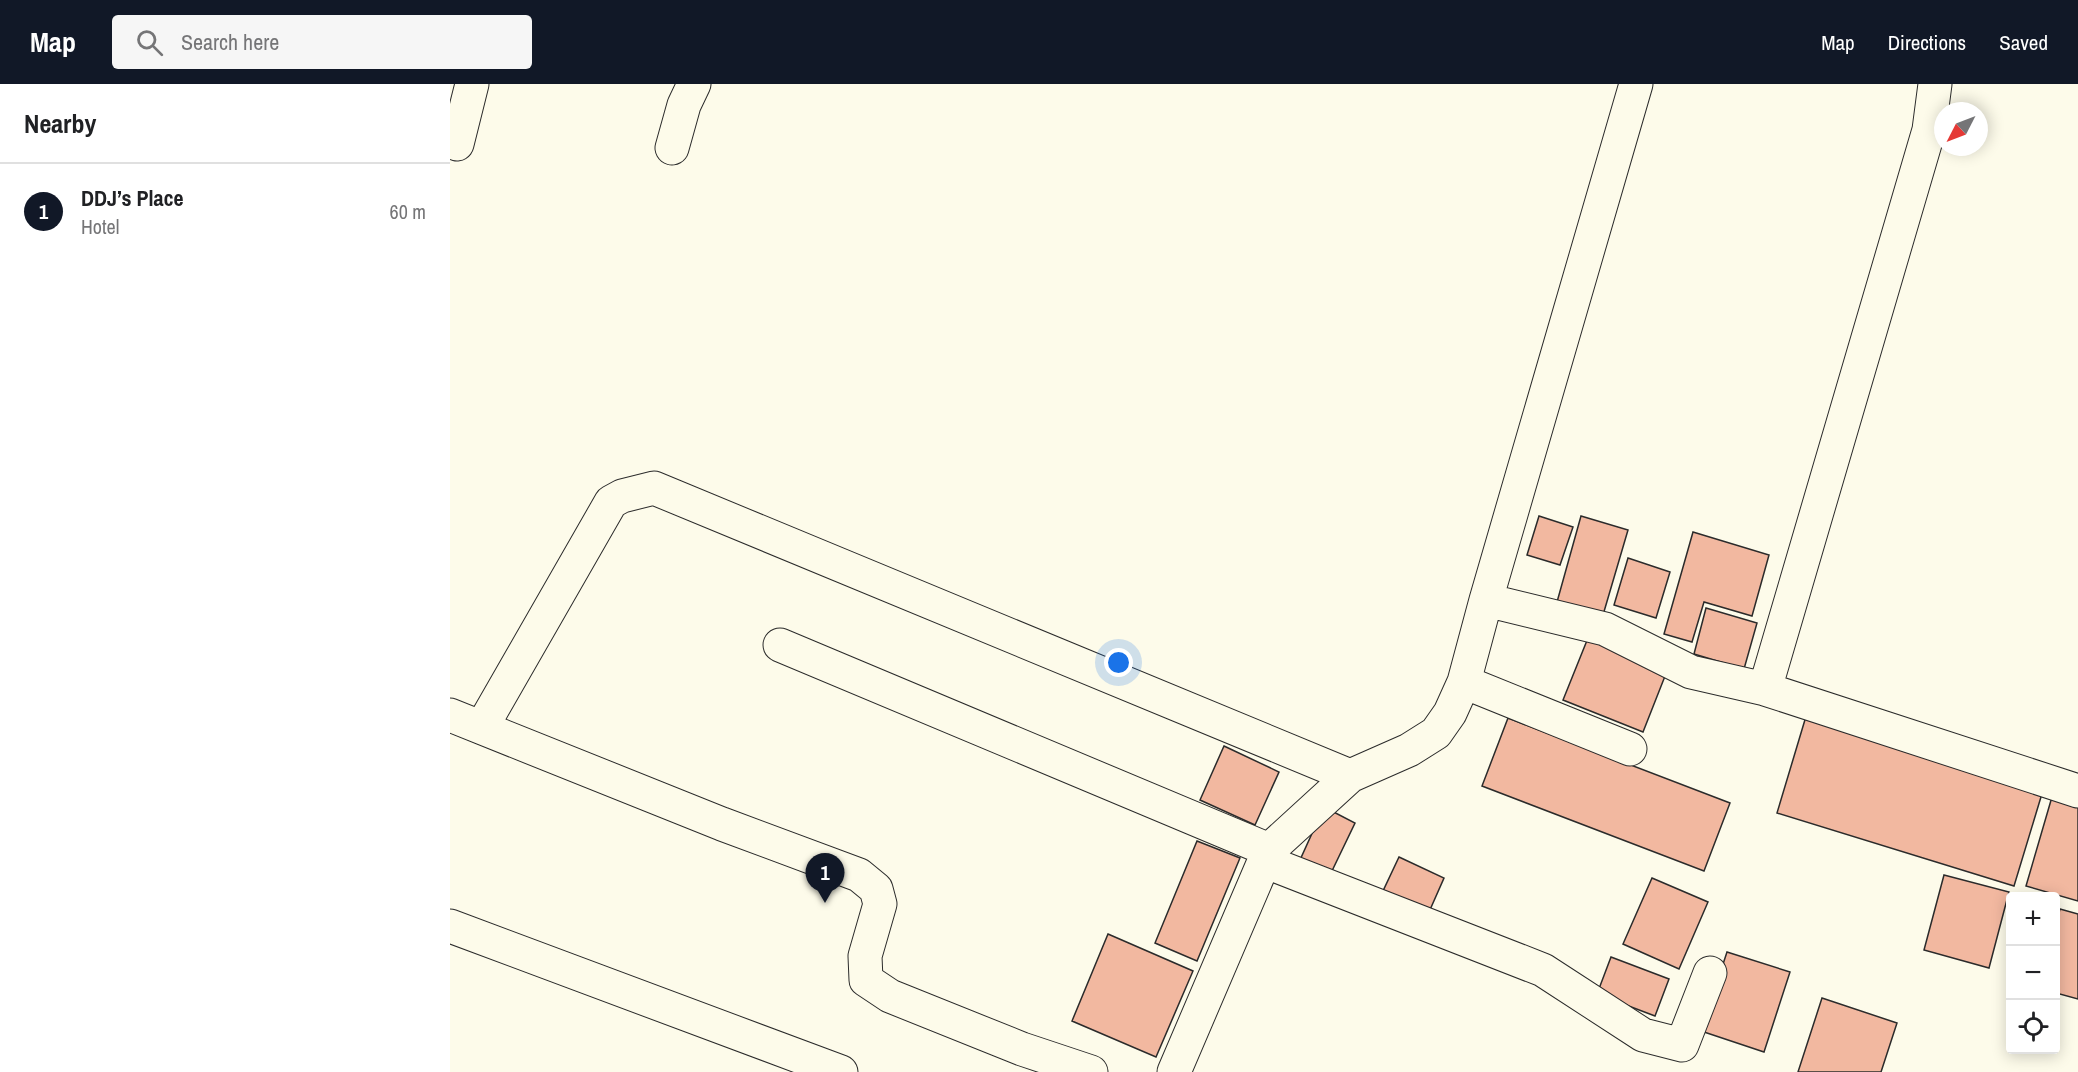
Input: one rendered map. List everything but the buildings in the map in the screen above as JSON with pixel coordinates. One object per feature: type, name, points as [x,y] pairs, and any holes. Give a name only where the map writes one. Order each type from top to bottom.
[{"type":"street","points":[[457,144],[472,84]]},
{"type":"street","points":[[672,148],[684,105],[694,84]]},
{"type":"street","points":[[1174,1072],[1266,855],[1350,776],[1409,750],[1436,733],[1450,713],[1464,682],[1636,84]]},
{"type":"street","points":[[1765,689],[1929,130],[1935,84]]},
{"type":"street","points":[[482,727],[611,502],[622,496],[654,488],[1350,776]]},
{"type":"street","points":[[1486,600],[1605,629],[1691,672],[1765,689],[2078,791]]},
{"type":"street","points":[[780,645],[1266,855],[1543,970],[1644,1035],[1682,1046],[1710,973]]},
{"type":"street","points":[[1464,682],[1630,749]]},
{"type":"street","points":[[450,715],[722,824],[860,875],[876,889],[880,904],[865,956],[866,980],[890,996],[1015,1061],[1091,1072]]},
{"type":"street","points":[[450,926],[841,1072]]},
{"type":"place","name":"DDJ’s Place","points":[[825,903]]}]
